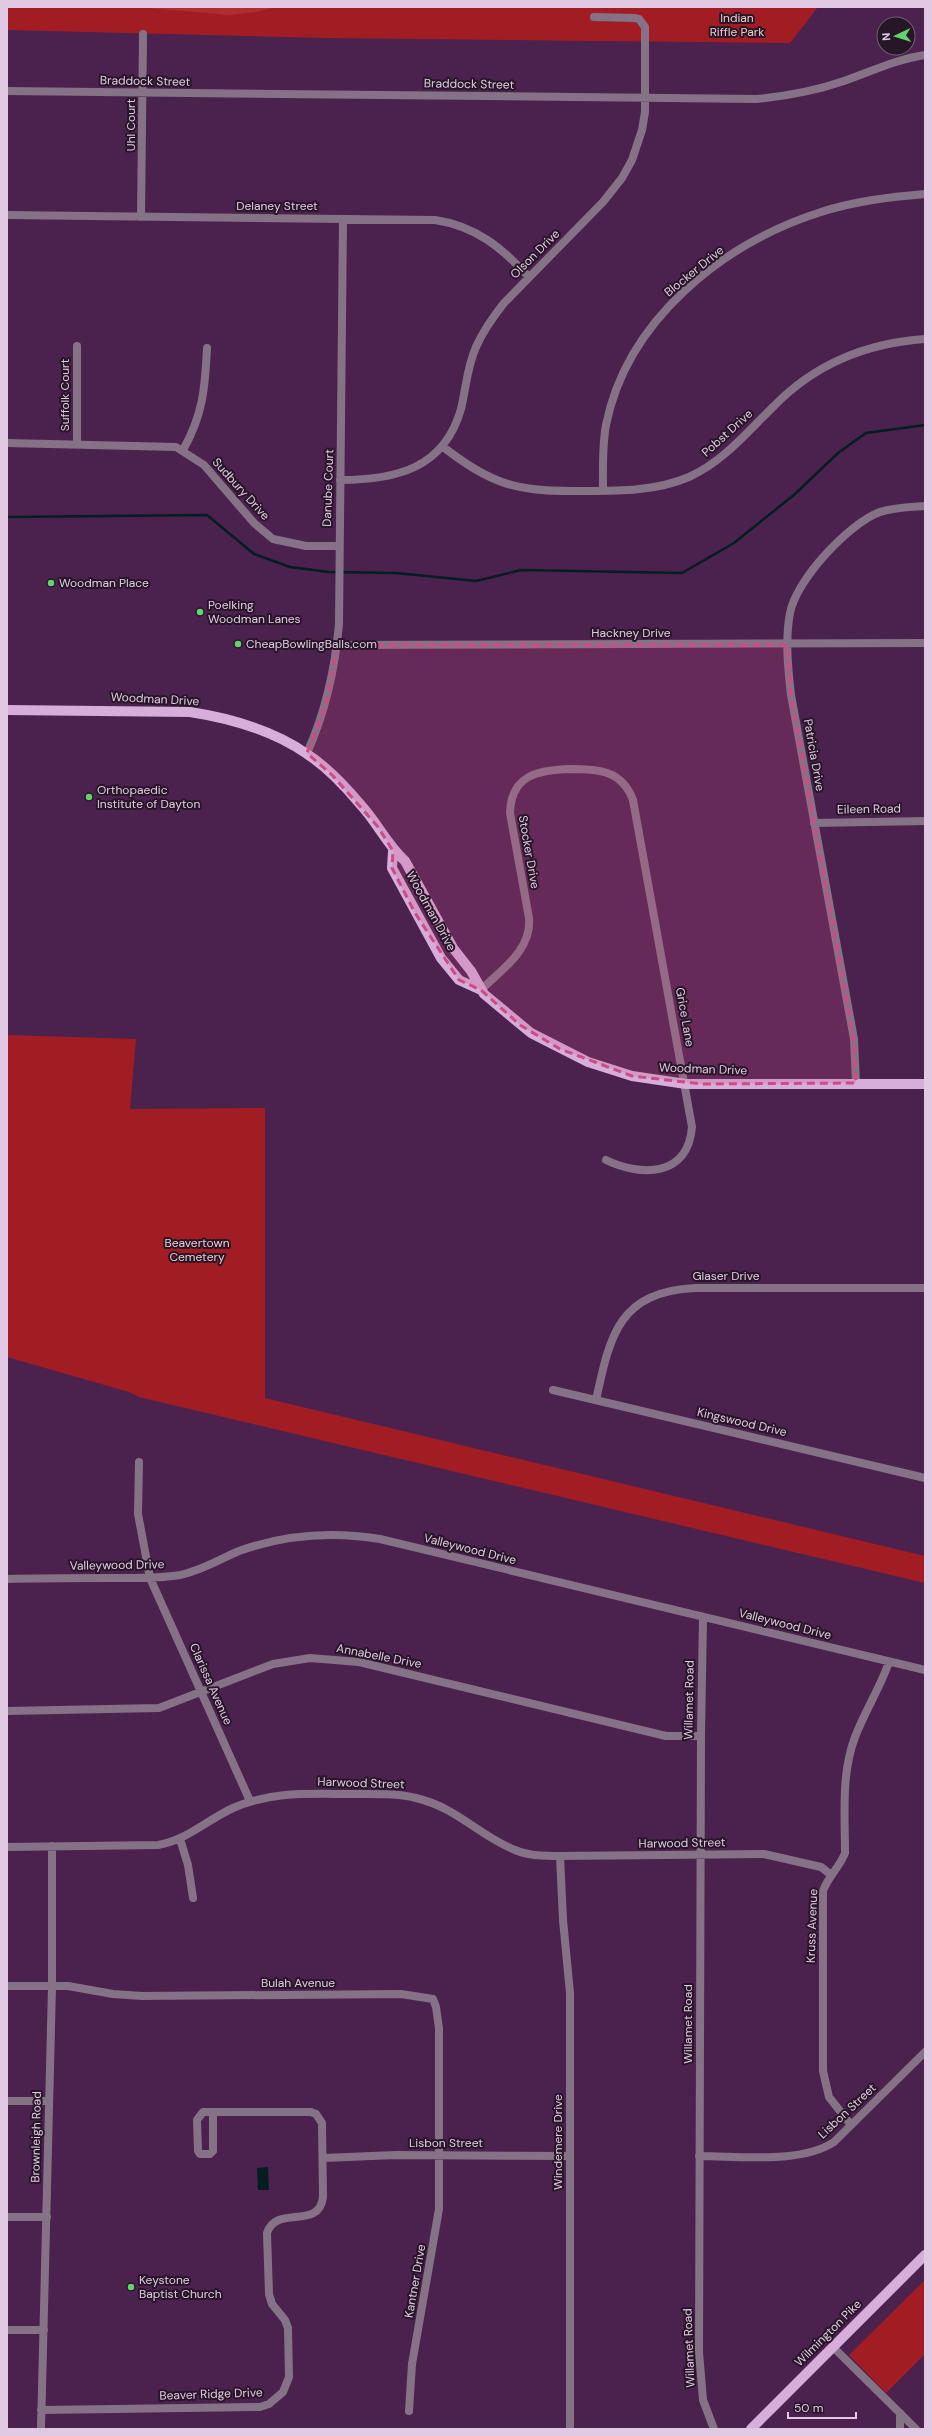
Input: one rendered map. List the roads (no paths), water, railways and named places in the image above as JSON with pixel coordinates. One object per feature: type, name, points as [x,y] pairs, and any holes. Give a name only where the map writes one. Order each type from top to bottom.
[{"type":"main road","name":"Woodman Drive","points":[[7,710],[190,712],[211,715],[252,728],[307,753],[334,776],[360,804],[393,851],[405,861],[437,921],[453,948],[471,971],[481,990]]},
{"type":"main road","name":"Woodman Drive","points":[[393,851],[392,868],[441,958],[458,980],[481,990],[526,1029],[588,1062],[632,1076],[686,1084],[925,1084]]},
{"type":"main road","name":"Wilmington Pike","points":[[751,2429],[925,2255]]},
{"type":"street","name":"Olson Drive","points":[[340,480],[392,476],[421,463],[442,446],[457,419],[469,367],[480,337],[504,303],[603,202],[622,178],[638,145],[646,98],[647,34],[643,22],[634,18],[594,17]]},
{"type":"street","name":"Uhl Court","points":[[141,217],[143,34]]},
{"type":"street","name":"Braddock Street","points":[[7,91],[757,99],[780,97],[827,87],[893,63],[925,55]]},
{"type":"street","name":"Blocker Drive","points":[[602,491],[606,425],[620,381],[644,336],[683,292],[734,253],[792,222],[850,204],[925,194]]},
{"type":"street","name":"Delaney Street","points":[[7,215],[420,219],[456,224],[471,230],[494,243],[529,277]]},
{"type":"street","name":"Danube Court","points":[[307,753],[328,701],[337,645],[343,219]]},
{"type":"street","name":"Pobst Drive","points":[[442,446],[475,471],[518,488],[547,491],[602,491],[650,488],[689,477],[728,452],[789,392],[818,370],[864,350],[888,343],[925,339]]},
{"type":"street","name":"Suffolk Court","points":[[77,346],[77,443]]},
{"type":"street","points":[[183,450],[199,417],[202,403],[207,348]]},
{"type":"street","name":"Sudbury Drive","points":[[7,443],[77,443],[163,446],[183,450],[204,465],[254,523],[273,539],[306,546],[338,546]]},
{"type":"street","name":"Patricia Drive","points":[[856,1083],[854,1039],[791,695],[788,645],[790,612],[798,589],[810,572],[852,528],[864,519],[880,512],[904,507],[925,506]]},
{"type":"street","name":"Hackney Drive","points":[[337,645],[788,645],[925,643]]},
{"type":"street","name":"Stocker Drive","points":[[481,990],[521,950],[528,935],[529,918],[510,813],[512,796],[518,787],[526,778],[542,771],[604,770],[619,778],[630,792],[633,800]]},
{"type":"street","name":"Grice Lane","points":[[606,1160],[619,1166],[642,1171],[665,1168],[679,1158],[685,1151],[692,1136],[686,1084],[633,800]]},
{"type":"street","name":"Eileen Road","points":[[814,823],[925,821]]},
{"type":"street","name":"Glaser Drive","points":[[596,1400],[607,1351],[616,1331],[635,1307],[653,1295],[678,1289],[695,1288],[925,1288]]},
{"type":"street","name":"Kingswood Drive","points":[[553,1390],[925,1478]]},
{"type":"street","name":"Clarissa Avenue","points":[[139,1462],[138,1514],[150,1578],[250,1801]]},
{"type":"street","name":"Valleywood Drive","points":[[7,1578],[150,1578],[189,1573],[238,1552],[280,1538],[314,1534],[344,1534],[380,1540],[925,1670]]},
{"type":"street","name":"Willamet Road","points":[[703,1617],[701,1736],[700,2373],[703,2400],[714,2429]]},
{"type":"street","name":"Annabelle Drive","points":[[7,1711],[143,1710],[167,1706],[273,1664],[294,1660],[327,1658],[367,1664],[666,1736],[701,1736]]},
{"type":"street","name":"Kruss Avenue","points":[[852,2124],[829,2097],[823,2070],[823,1891],[830,1874],[842,1860],[845,1853],[845,1796],[849,1757],[855,1737],[889,1662]]},
{"type":"street","name":"Harwood Street","points":[[7,1847],[158,1845],[180,1839],[226,1812],[250,1801],[286,1794],[404,1796],[435,1803],[450,1810],[502,1844],[516,1850],[543,1856],[701,1854],[776,1856],[801,1864],[821,1867],[830,1874]]},
{"type":"street","points":[[180,1839],[188,1865],[193,1898]]},
{"type":"street","name":"Brownleigh Road","points":[[41,2429],[52,1987],[52,1846]]},
{"type":"street","name":"Windemere Drive","points":[[560,1856],[562,1914],[570,1993],[570,2429]]},
{"type":"street","name":"Bulah Avenue","points":[[7,1986],[68,1986],[113,1994],[142,1996],[400,1994],[432,1999],[436,2007],[439,2029],[439,2155]]},
{"type":"street","name":"Lisbon Street","points":[[700,2156],[804,2156],[824,2149],[852,2124],[925,2052]]},
{"type":"street","points":[[7,2101],[49,2101]]},
{"type":"street","name":"Beaver Ridge Drive","points":[[41,2410],[260,2407],[276,2399],[283,2392],[289,2377],[288,2328],[285,2320],[270,2298],[267,2233],[269,2227],[278,2219],[309,2216],[320,2208],[323,2197],[322,2123],[316,2114],[291,2111],[212,2112]]},
{"type":"street","points":[[203,2112],[212,2112],[213,2151],[210,2154],[200,2154],[198,2151],[197,2120],[203,2112]]},
{"type":"street","name":"Lisbon Street","points":[[323,2158],[439,2155],[570,2156]]},
{"type":"street","name":"Kantner Drive","points":[[409,2411],[412,2364],[439,2209],[439,2155]]},
{"type":"street","points":[[7,2217],[47,2217]]},
{"type":"street","points":[[7,2330],[44,2330]]},
{"type":"street","points":[[833,2347],[916,2429]]},
{"type":"street","points":[[900,2413],[900,2429]]},
{"type":"waterway","points":[[7,517],[207,515],[254,554],[290,567],[329,572],[396,573],[476,581],[521,570],[682,573],[734,543],[795,494],[838,453],[866,433],[925,425]]},
{"type":"place","name":"Woodman Place","points":[[51,583]]},
{"type":"place","name":"Poelking Woodman Lanes","points":[[200,612]]},
{"type":"place","name":"CheapBowlingBalls.com","points":[[238,644]]},
{"type":"place","name":"Orthopaedic Institute of Dayton","points":[[89,797]]},
{"type":"place","name":"Keystone Baptist Church","points":[[131,2287]]},
{"type":"park label","name":"Indian Riffle Park","points":[[737,25]]},
{"type":"park label","name":"Beavertown Cemetery","points":[[197,1250]]}]
